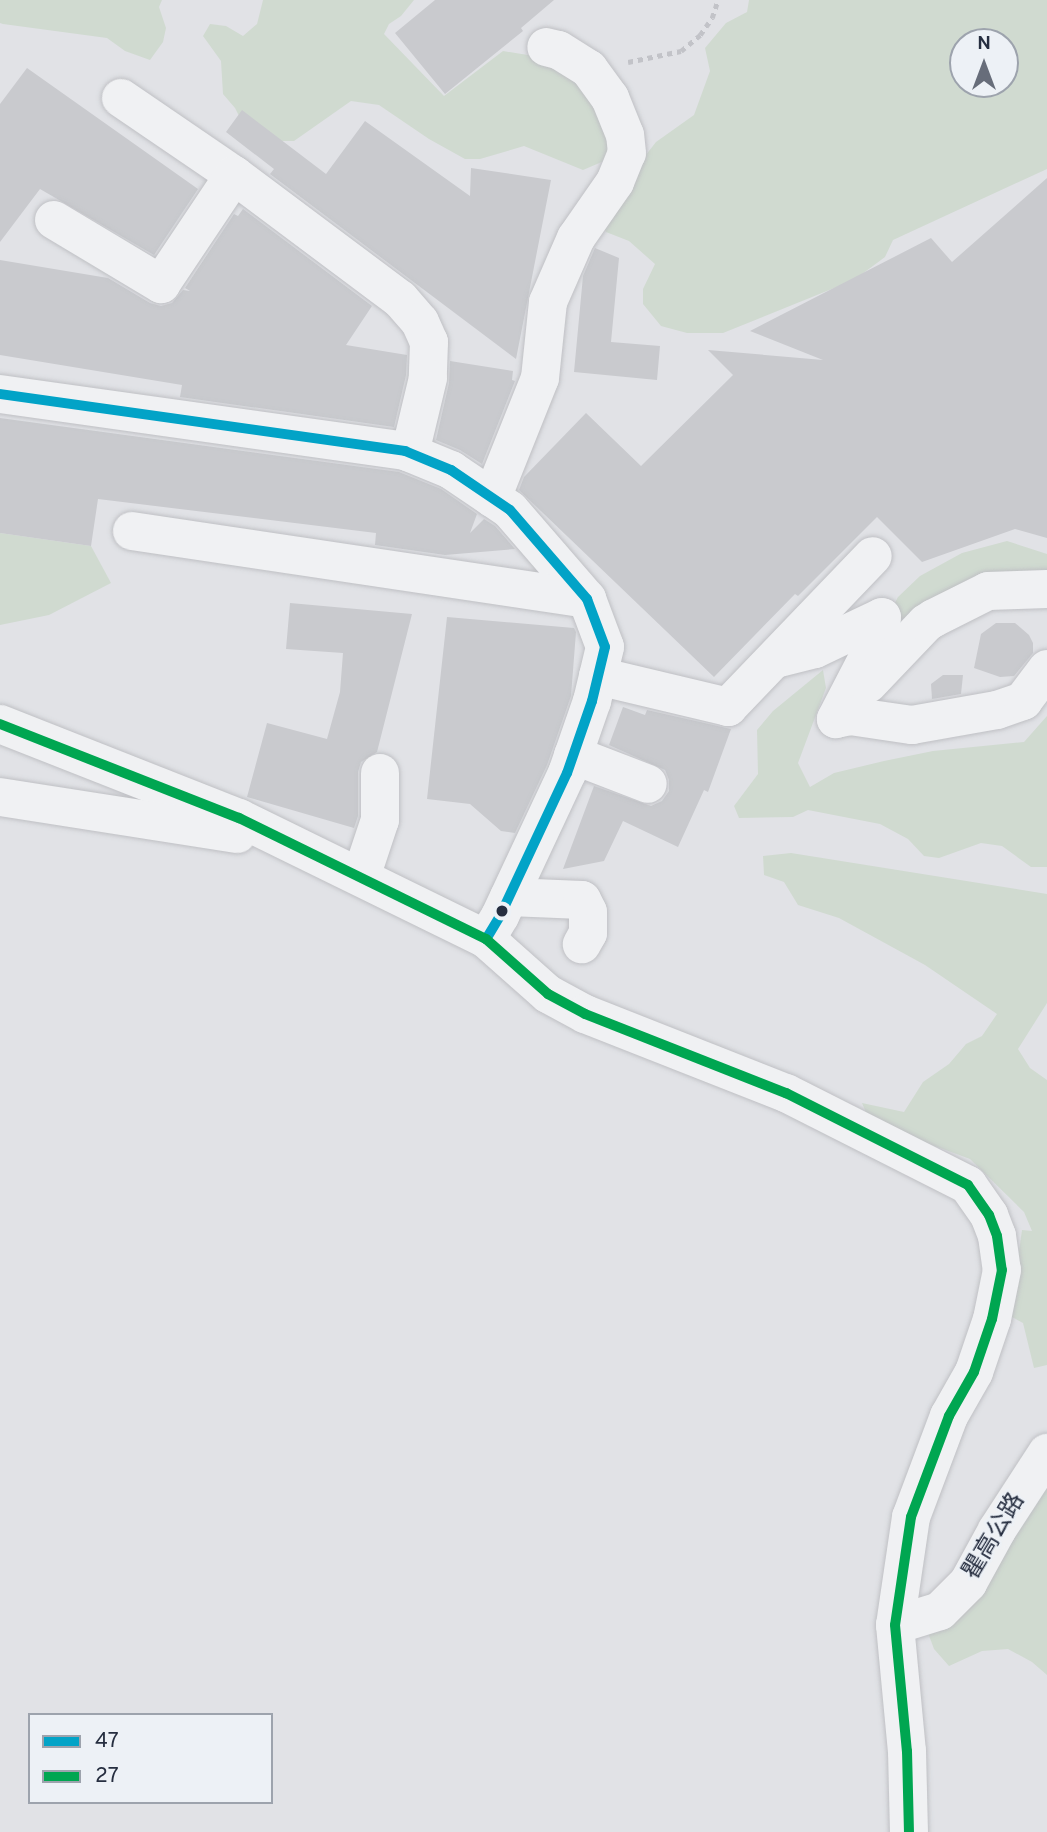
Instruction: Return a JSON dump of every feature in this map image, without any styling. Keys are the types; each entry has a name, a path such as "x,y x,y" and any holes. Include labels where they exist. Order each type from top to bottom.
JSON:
{"street":[{"path":"492,498 540,378 548,302 576,238 615,182 627,153 625,135 610,99 589,69 558,50 546,47"},
{"path":"121,99 234,175 400,299 420,322 429,342 428,378 410,453"},
{"path":"54,220 160,284 234,175"},
{"path":"0,394 321,438 410,453 452,470 510,510 587,598 605,647 573,755 509,897 486,939"},
{"path":"132,531 587,598"},
{"path":"598,676 728,706 873,556"},
{"path":"850,716 872,678 926,623 988,591 1047,589"},
{"path":"775,659 815,649 882,617 880,634 836,719 850,716 912,725 998,709 1023,701 1047,669"},
{"path":"0,724 239,818 486,939 548,994 585,1014 786,1093 968,1185 989,1215 998,1236 1002,1270 992,1319 974,1372 949,1416 911,1517 895,1625 907,1751 909,1832"},
{"path":"573,755 648,784"},
{"path":"361,877 380,820 380,774"},
{"path":"0,797 284,842"},
{"path":"509,897 582,900 588,912 588,933 582,944"},
{"name":"瞿高公路","path":"895,1625 940,1611 968,1583 997,1530 1047,1453"}],"path":[{"path":"589,69 681,51 699,35 712,18 718,0"}],"shaded area":[{"path":"0,0 162,0 159,7 166,28 163,42 150,60 125,51 107,38 0,23"},
{"path":"263,0 414,0 401,16 389,24 384,34 444,96 503,51 558,60 581,83 613,144 604,161 583,170 524,146 480,159 465,159 429,139 379,105 351,101 294,141 267,141 245,128 235,108 223,94 221,61 203,36 210,24 226,26 243,36 257,24"},
{"path":"749,0 1047,0 1047,169 893,240 885,257 854,280 723,333 687,333 661,326 643,304 643,289 655,264 629,241 606,232 599,215 656,142 694,115 710,71 705,48 726,23 747,12"},
{"path":"0,533 91,546 111,583 49,615 0,625"},
{"path":"1007,541 1047,554 1047,596 916,615 896,621 890,612 898,597 920,576 962,553"},
{"path":"823,670 826,688 798,763 810,787 834,773 884,761 933,751 1024,742 1047,716 1047,867 1031,867 1002,846 981,843 939,858 924,856 908,839 880,824 808,810 793,817 739,818 734,806 758,774 757,730 773,711"},
{"path":"791,853 1047,894 1047,1003 1018,1049 1030,1068 1047,1080 1047,1365 1034,1368 1023,1323 1010,1316 1022,1230 1032,1231 1024,1212 970,1159 870,1122 862,1103 904,1112 923,1082 949,1064 966,1044 982,1036 997,1014 925,965 839,918 798,905 784,882 764,875 763,856"},
{"path":"1047,1479 1047,1675 1032,1662 1008,1649 982,1651 949,1666 934,1649 928,1633"}],"building":[{"path":"435,0 554,0 521,28 523,31 445,94 395,33"},
{"path":"27,68 198,189 154,255 40,189 0,242 0,104"},
{"path":"242,110 326,174 365,121 470,196 471,168 551,180 516,359 270,174 274,169 226,132"},
{"path":"1047,178 1047,538 1015,529 922,562 877,517 798,596 795,594 714,677 519,490 524,477 586,413 641,466 733,375 708,350 823,360 750,331 931,238 952,262"},
{"path":"243,209 372,306 346,345 407,355 406,375 394,427 180,397 182,385 0,355 0,260 108,278 150,303 161,306 172,303 183,290 190,291 185,288 234,214 238,216"},
{"path":"595,248 619,258 611,342 660,346 657,380 574,372 583,276"},
{"path":"450,361 513,371 512,380 515,381 482,464 460,450 436,440 449,383"},
{"path":"0,418 399,472 441,489 477,514 470,533 484,519 495,526 515,549 445,555 375,545 376,533 98,499 91,546 0,533"},
{"path":"290,603 412,614 377,752 361,762 358,772 358,816 354,828 247,797 267,723 327,739 340,692 343,653 286,649"},
{"path":"447,617 574,628 576,632 571,696 547,765 515,833 501,831 470,804 427,799"},
{"path":"996,623 1015,623 1029,635 1033,643 1033,653 1014,676 1000,677 974,668 981,634"},
{"path":"943,675 963,675 961,694 932,699 931,684"},
{"path":"623,707 645,715 647,710 731,729 708,792 704,790 678,847 623,821 604,861 563,869 594,786 651,806 662,801 669,791 665,770 609,745"}],"transit line":[{"name":"47","path":"0,394 405,451 451,470 510,510 587,599 605,647 592,701 567,773 500,916 486,939"},
{"name":"27","path":"0,724 239,818 486,939 548,994 585,1014 786,1093 968,1185 989,1215 997,1236 1002,1270 992,1319 974,1372 949,1416 911,1517 895,1625 907,1751 909,1832"}]}
